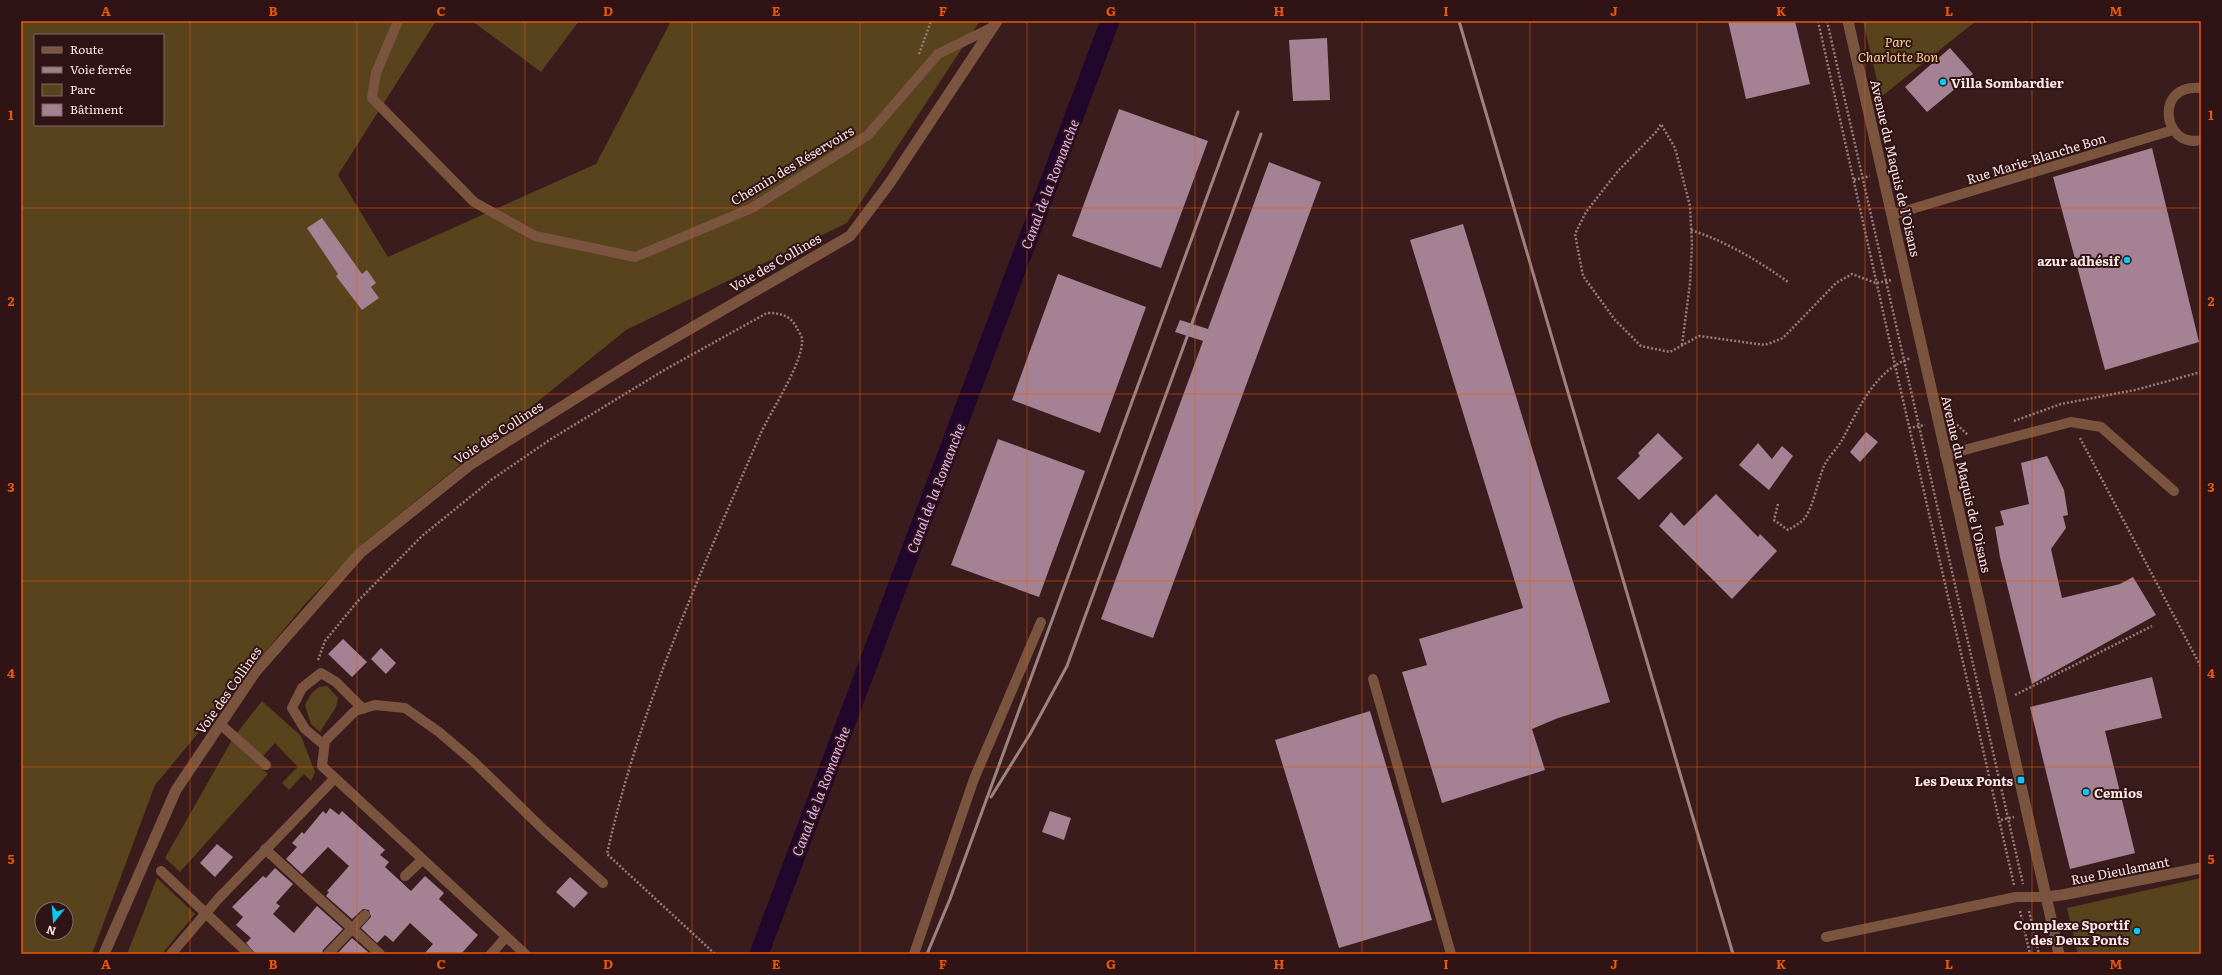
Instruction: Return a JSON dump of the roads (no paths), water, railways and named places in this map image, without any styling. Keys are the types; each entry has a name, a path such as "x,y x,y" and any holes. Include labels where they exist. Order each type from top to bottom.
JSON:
{"street":[{"name":"Avenue du Maquis de l'Oisans","path":"1848,21 1945,455 2021,780 2044,897 2059,954"},
{"name":"Voie des Collines","path":"104,954 176,790 256,671 360,553 471,464 638,359 850,236 890,184 994,25"},
{"name":"Rue Dieulamant","path":"2044,897 2062,895 2201,868"}],"lane":[{"name":"Chemin des Réservoirs","path":"398,21 376,73 372,98 474,202 535,236 635,257 752,208 868,135 938,54 994,25"},
{"path":"2201,88 2190,87 2178,92 2172,99 2167,114 2173,130 2182,138 2196,141 2201,140"},
{"name":"Rue Marie-Blanche Bon","path":"1892,215 2173,130"},
{"path":"1945,455 2071,422 2101,427 2174,491"},
{"path":"914,954 974,779 1041,622"},
{"path":"324,745 305,729 292,708 302,688 321,674 336,682 363,709"},
{"path":"1373,679 1451,954"},
{"path":"525,954 334,779 322,766 325,741 355,711 375,705 405,708 439,732 603,883"},
{"path":"220,724 266,765"},
{"path":"171,954 205,912 334,779"},
{"path":"265,849 380,954"},
{"path":"405,876 422,860"},
{"path":"161,871 249,954"},
{"path":"1826,936 2021,896 2044,897"},
{"path":"328,954 364,916"},
{"path":"491,954 506,937"}],"waterway":[{"name":"Canal de la Romanche","path":"759,954 1110,21"}],"railway":[{"path":"1459,21 1733,954"},
{"path":"927,954 950,899 1238,112"},
{"path":"991,797 1030,734 1067,666 1261,134"}],"place":[{"name":"Villa Sombardier","path":"1943,82"},
{"name":"azur adhésif","path":"2127,260"},
{"name":"Les Deux Ponts","path":"2021,780"},
{"name":"Cemios","path":"2086,792"},
{"name":"Complexe Sportif des Deux Ponts","path":"2137,931"}],"park label":[{"name":"Parc Charlotte Bon","path":"1898,48"}]}
